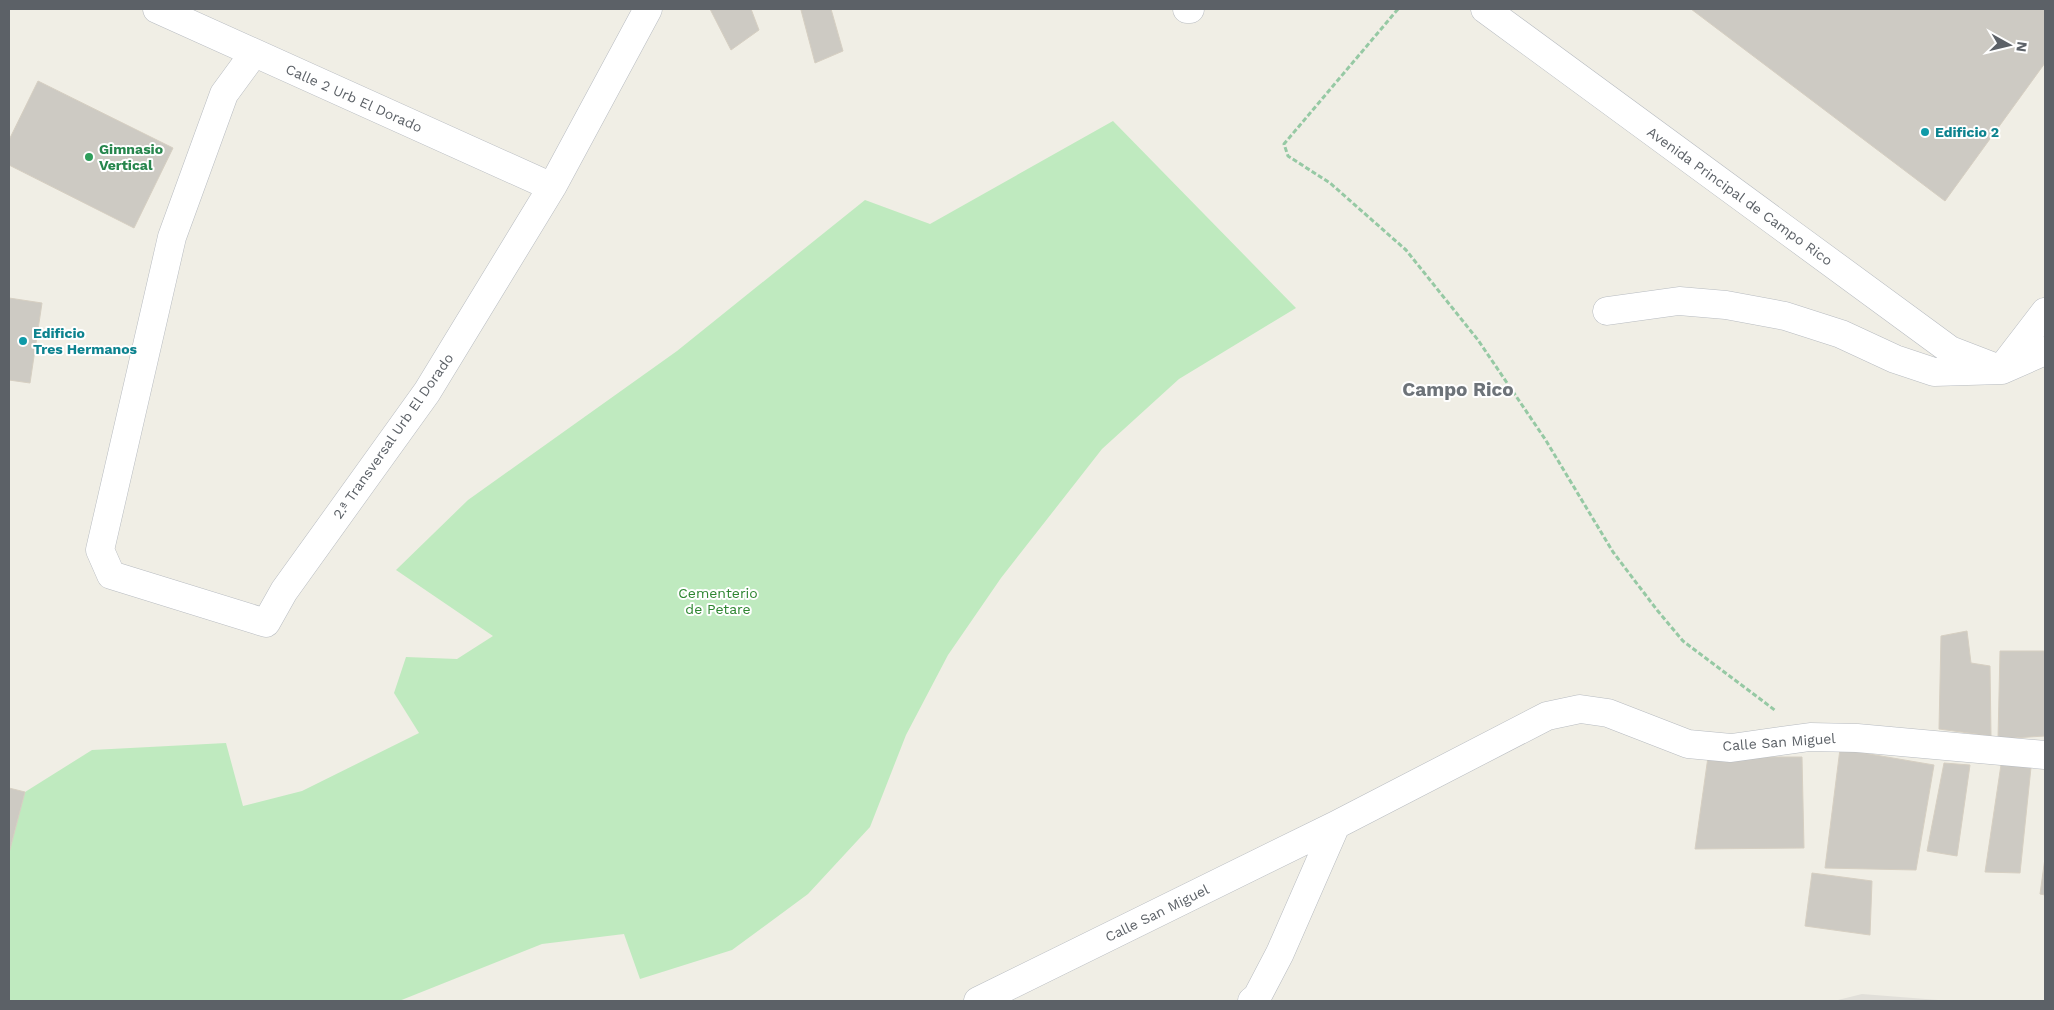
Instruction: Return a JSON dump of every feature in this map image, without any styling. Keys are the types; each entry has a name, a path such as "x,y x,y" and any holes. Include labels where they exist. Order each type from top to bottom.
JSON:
{"street":[{"name":"Calle 2 Urb El Dorado","path":"157,9 552,187"},
{"name":"2.ª Transversal Urb El Dorado","path":"254,53 224,94 172,237 100,550 110,575 266,622 284,592 428,392 552,187 648,9"},
{"name":"Avenida Principal de Campo Rico","path":"1484,9 1950,350 2002,370"},
{"path":"1607,311 1679,301 1726,305 1804,322 1841,334 1895,359 1934,372 2002,370 2045,351"},
{"path":"2002,370 2045,312"},
{"name":"Calle San Miguel","path":"978,1001 1336,825 1547,716 1580,709 1608,713 1688,744 1731,748 1810,737 1857,738 2045,755"},
{"path":"1252,1001 1258,997 1280,953 1336,825"}],"path":[{"path":"1398,9 1284,144 1288,156 1330,183 1406,250 1478,340 1545,439 1613,552 1683,641 1810,737"}],"shaded area":[{"path":"1862,994 1951,1001 1834,1001"}],"green space":[{"name":"Cementerio de Petare","path":"1113,121 1296,308 1179,379 1102,449 1001,578 948,655 906,735 870,827 808,894 732,950 640,979 624,934 542,944 399,1001 9,1001 9,853 25,792 92,750 226,743 243,806 302,791 419,733 394,693 406,657 457,659 493,636 396,570 468,500 677,351 865,200 930,224"}],"building":[{"path":"710,9 751,9 759,30 731,50"},
{"path":"831,9 843,51 815,63 801,10"},
{"name":"Edificio 2","path":"1691,9 2045,9 2045,63 1945,201"},
{"name":"Gimnasio Vertical","path":"38,81 173,148 134,228 9,165 9,140"},
{"name":"Edificio Tres Hermanos","path":"9,298 42,303 30,383 9,380"},
{"path":"1967,631 1971,663 1990,666 1991,736 1939,729 1941,636"},
{"path":"2000,651 2045,651 2045,736 1998,739"},
{"path":"1840,749 1934,765 1916,870 1825,868"},
{"path":"1708,757 1802,757 1804,848 1695,849"},
{"path":"2002,758 2032,758 2020,873 1985,872"},
{"path":"1944,763 1970,765 1957,856 1927,851"},
{"path":"9,788 25,792 9,853"},
{"path":"2045,858 2045,895 2040,894"},
{"path":"1812,873 1872,881 1870,935 1805,926"}],"place":[{"name":"Edificio 2","path":"1925,132"},
{"name":"Gimnasio Vertical","path":"89,157"},
{"name":"Edificio Tres Hermanos","path":"23,341"}],"district":[{"name":"Campo Rico","path":"1458,389"}]}
